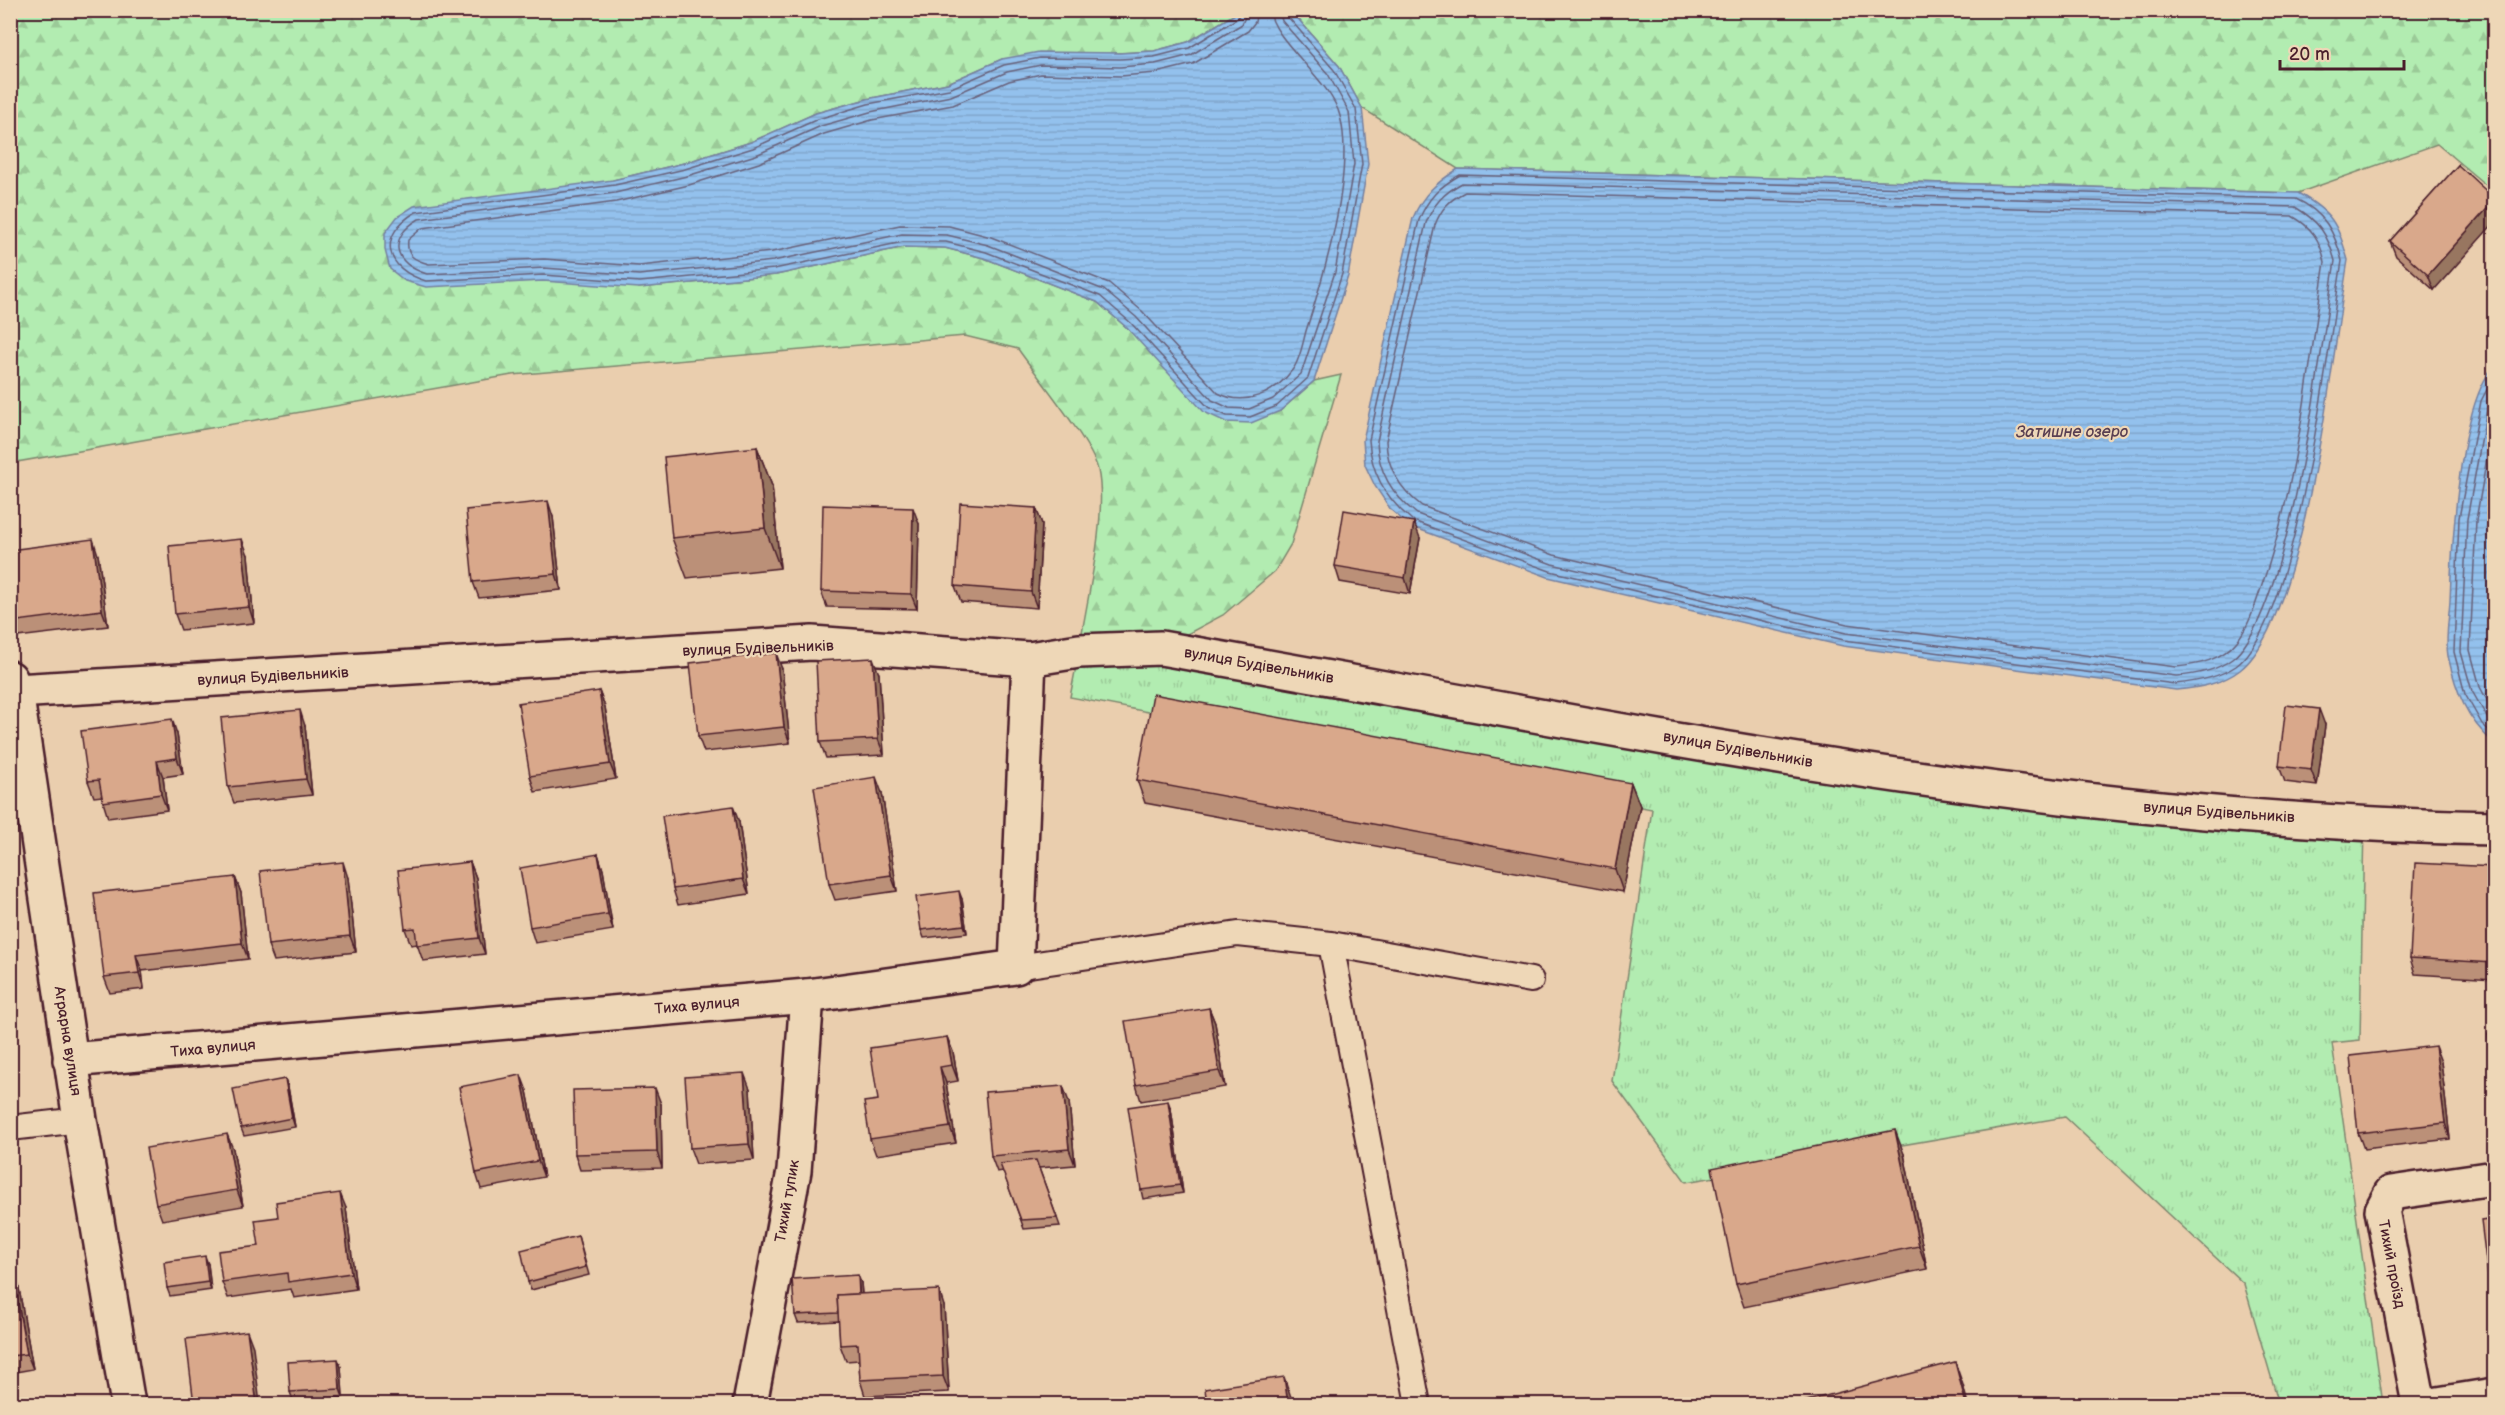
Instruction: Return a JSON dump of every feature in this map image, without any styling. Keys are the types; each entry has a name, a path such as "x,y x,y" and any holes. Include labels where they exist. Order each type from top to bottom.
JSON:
{"street":[{"name":"вулиця Будівельників","path":"13,685 812,643 1029,659 1079,651 1161,648 1924,780 2183,811 2421,827 2494,828"},
{"path":"1016,967 1029,659"},
{"name":"Аграрна вулиця","path":"13,685 70,1060 128,1404"},
{"name":"Тиха вулиця","path":"70,1060 807,996 1016,967"},
{"name":"Тихий тупик","path":"750,1404 794,1171 807,996"},
{"name":"Тихий проїзд","path":"2419,1404 2382,1210 2391,1193 2494,1178"},
{"path":"2438,1404 2494,1395"}],"lane":[{"path":"1016,967 1238,934 1331,944 1531,980"},
{"path":"1331,944 1418,1404"},
{"path":"10,1128 80,1120"}],"green space":[{"path":"11,11 1240,11 1188,42 1154,51 1002,59 948,83 867,99 816,113 751,142 684,163 613,180 639,288 776,275 904,247 945,248 984,258 1097,302 1126,327 1280,411 1314,381 1341,375 1291,544 1275,571 1223,615 1161,648 1079,651 1095,559 1100,511 1098,470 1094,458 1075,427 1018,349 965,336 512,375 11,463"},
{"path":"1287,11 2494,11 2494,192 2437,144 2298,193 1458,169 1362,108 1339,66 1293,13"},
{"path":"1079,651 1890,776 2364,822 2360,1040 2332,1043 2383,1404 2279,1404 2244,1284 2065,1117 1686,1182 1612,1081 1652,809 1070,697"}],"water":[{"path":"1287,10 1293,13 1339,66 1362,108 1368,164 1348,276 1314,381 1280,411 1251,423 1226,422 1204,412 1126,327 1097,302 984,258 945,248 904,247 776,275 639,288 543,281 426,287 405,281 390,269 385,250 385,233 397,217 414,206 613,180 684,163 751,142 816,113 867,99 948,83 1002,59 1039,52 1154,51 1188,42 1240,11"},
{"name":"Затишне озеро","path":"1458,169 2298,193 2310,200 2332,220 2348,260 2325,414 2299,541 2282,597 2263,642 2240,670 2226,679 2176,690 1843,646 1548,577 1410,526 1391,510 1375,486 1365,465 1363,440 1413,218 1421,202 1431,190"},
{"path":"2494,366 2494,743 2476,724 2464,704 2451,669 2447,643 2459,478 2472,412 2482,386"}],"building":[{"path":"2458,165 2494,198 2494,201 2428,275 2390,241"},
{"path":"757,447 765,528 672,538 664,457"},
{"path":"548,501 556,574 473,582 466,510"},
{"path":"960,503 1036,508 1031,592 955,586"},
{"path":"823,505 913,508 911,594 821,591"},
{"path":"1344,510 1414,522 1405,578 1335,566"},
{"path":"93,539 102,610 10,622 10,550"},
{"path":"242,539 249,607 175,614 169,546"},
{"path":"776,653 784,727 698,736 690,663"},
{"path":"873,658 878,739 820,742 816,661"},
{"path":"599,691 610,764 530,776 518,703"},
{"path":"1153,694 1631,783 1615,869 1137,780"},
{"path":"2286,705 2319,709 2311,770 2279,766"},
{"path":"300,710 306,779 228,787 221,718"},
{"path":"172,719 177,758 157,761 161,794 103,802 99,780 88,781 81,731"},
{"path":"876,777 891,875 829,884 814,787"},
{"path":"733,806 743,879 673,889 662,816"},
{"path":"598,854 608,914 530,927 520,868"},
{"path":"343,862 350,936 268,945 260,871"},
{"path":"470,862 479,938 417,945 415,928 405,929 398,870"},
{"path":"2415,863 2494,867 2494,963 2410,958"},
{"path":"235,877 242,943 136,955 139,973 104,977 94,893"},
{"path":"959,891 964,925 921,930 916,897"},
{"path":"1209,1008 1219,1071 1136,1085 1125,1021"},
{"path":"2494,1033 2494,1090 2488,1034"},
{"path":"947,1037 952,1065 940,1067 950,1127 870,1139 864,1102 878,1100 870,1048"},
{"path":"2435,1046 2445,1123 2358,1133 2350,1056"},
{"path":"744,1073 749,1144 690,1148 685,1077"},
{"path":"521,1075 538,1161 476,1173 459,1087"},
{"path":"285,1079 292,1118 241,1128 233,1089"},
{"path":"1063,1086 1069,1149 991,1156 985,1092"},
{"path":"655,1088 657,1152 575,1154 573,1090"},
{"path":"1168,1101 1180,1185 1141,1190 1128,1107"},
{"path":"1895,1130 1919,1246 1736,1284 1712,1168"},
{"path":"227,1134 237,1190 156,1204 146,1148"},
{"path":"1036,1160 1057,1218 1021,1220 1000,1164"},
{"path":"340,1193 351,1273 288,1282 287,1273 222,1282 218,1251 259,1246 255,1220 278,1217 276,1202"},
{"path":"2494,1219 2494,1282 2488,1277 2481,1221"},
{"path":"578,1236 586,1267 528,1282 521,1250"},
{"path":"205,1256 208,1282 167,1288 164,1262"},
{"path":"10,1262 27,1354 10,1356"},
{"path":"858,1275 859,1294 837,1295 838,1313 795,1315 792,1279"},
{"path":"939,1290 943,1376 860,1380 858,1344 840,1345 837,1295"},
{"path":"247,1331 257,1404 194,1404 186,1339"},
{"path":"338,1359 340,1389 290,1392 288,1362"},
{"path":"1955,1362 1966,1404 1795,1404"},
{"path":"1284,1377 1288,1404 1207,1404 1205,1389"}]}
